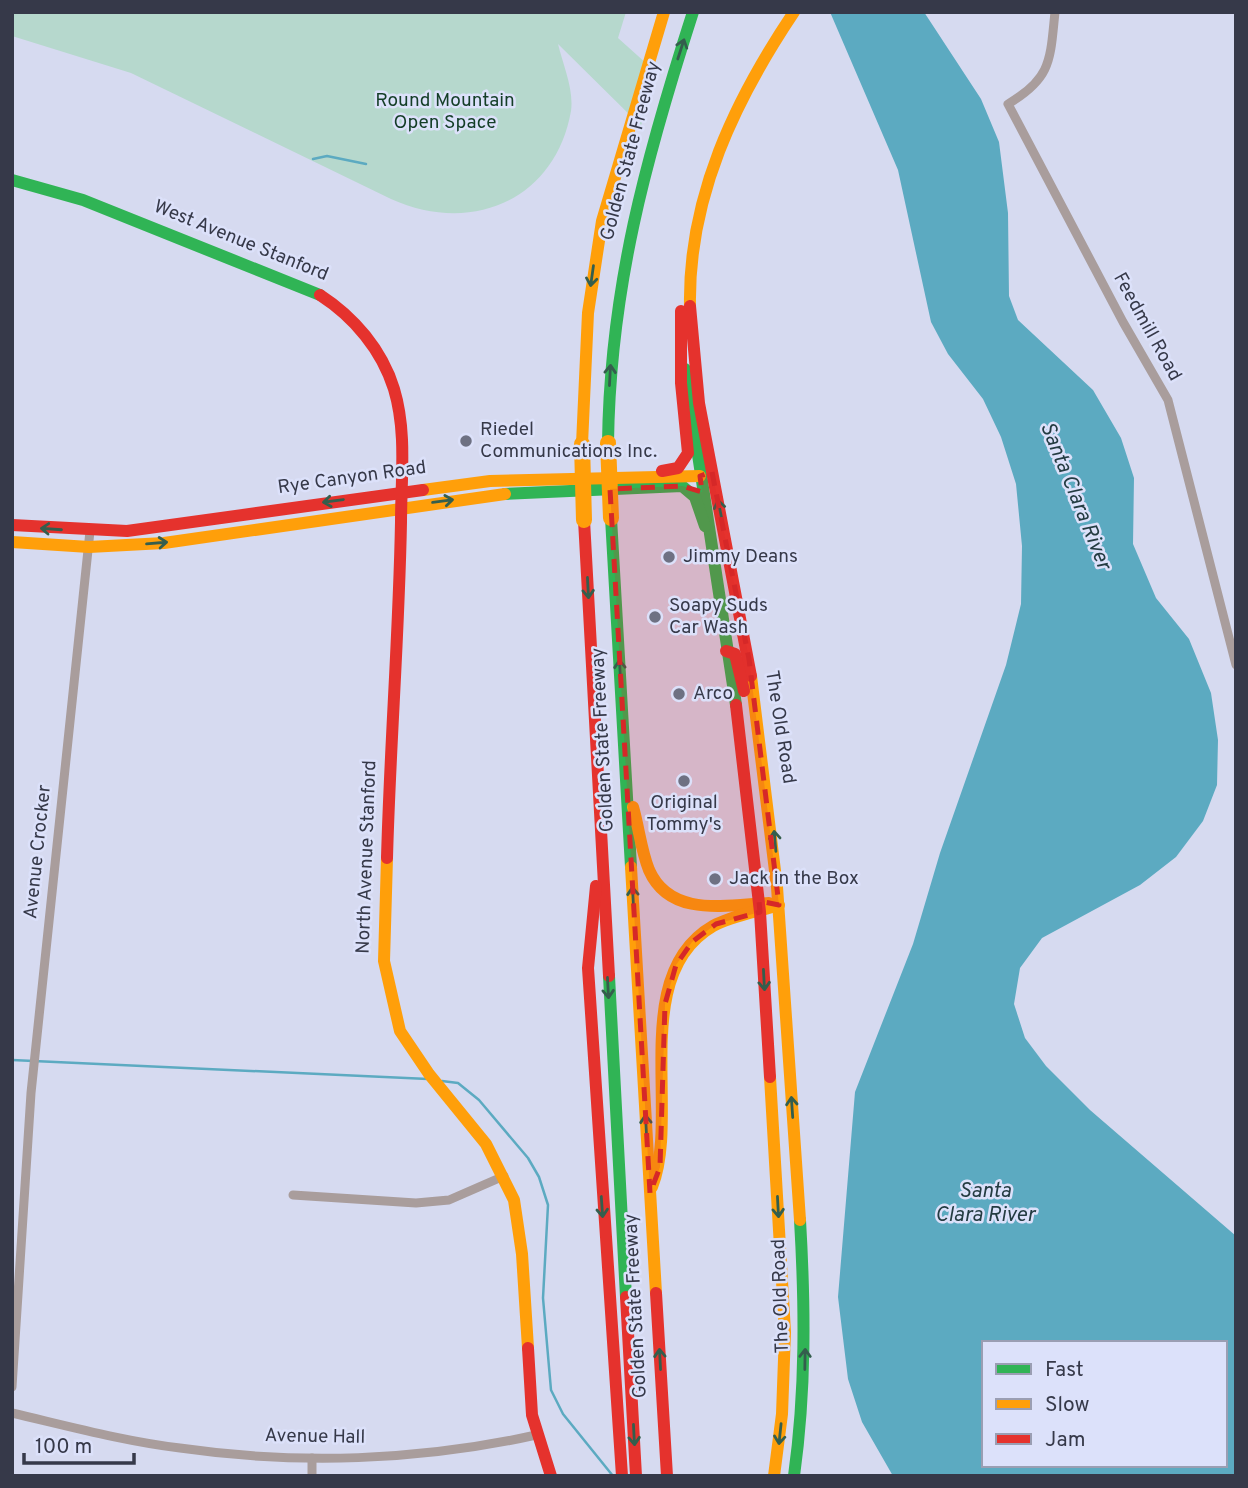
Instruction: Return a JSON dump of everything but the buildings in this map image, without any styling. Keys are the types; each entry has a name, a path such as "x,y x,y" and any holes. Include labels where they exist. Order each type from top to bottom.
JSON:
{"main road":[{"name":"Golden State Freeway","path":"636,1476 602,871 582,444 585,348 596,251 609,189 664,12"},
{"name":"Golden State Freeway","path":"667,1476 608,443 611,349 618,285 636,196 693,12"},
{"name":"The Old Road","path":"785,12 743,77 708,170 685,255 681,311 683,354 767,778 779,905 804,1307 803,1396 794,1476"},
{"name":"The Old Road","path":"774,1476 782,1414 785,1332 759,906 738,716 707,530 706,474 691,364 689,299 692,262 708,170 737,106 794,12"},
{"name":"West Avenue Stanford","path":"12,180 82,200 282,278 311,290 341,309 379,352 396,394 402,431 401,499"},
{"path":"555,480 671,470 683,463 689,443 681,383 681,311"},
{"name":"Rye Canyon Road","path":"12,542 89,539 164,543 491,481 706,474"},
{"name":"Rye Canyon Road","path":"512,493 519,486 706,474"},
{"name":"Rye Canyon Road","path":"401,499 686,487 696,497 707,530"},
{"name":"North Avenue Stanford","path":"401,499 384,961 400,1031 429,1074 486,1144 514,1200 519,1227 532,1415 536,1435 551,1476"},
{"name":"Rye Canyon Road","path":"12,525 89,539"},
{"path":"726,651 735,654 747,710 757,718"},
{"path":"738,716 751,726 755,761 759,773 767,778"},
{"path":"626,785 642,833 647,864 657,886 666,894 685,904 697,906 779,905"},
{"path":"602,871 594,893 589,968 598,1152 622,1476"},
{"path":"650,1193 660,1167 663,1046 670,978 683,953 703,932 759,906"}],"street":[{"name":"Feedmill Road","path":"1055,12 1051,57 1043,77 1030,91 1008,104 1123,322 1168,400 1236,666"},
{"name":"Avenue Crocker","path":"12,1387 31,1093 89,539"},
{"path":"293,1195 416,1203 449,1200 504,1176"},
{"name":"Avenue Hall","path":"12,1413 181,1449 312,1458 428,1454 536,1435"},
{"path":"312,1458 312,1476"}],"highlighted area":[{"path":"712,472 749,659 779,905 759,901 760,912 716,924 692,942 676,965 665,1004 660,1167 650,1193 610,489 682,486 702,492 700,476"}],"green space":[{"name":"Round Mountain Open Space","path":"12,12 626,12 618,38 657,73 641,126 558,44 572,103 562,142 547,168 528,188 505,202 479,211 451,213 421,209 391,199 131,73 12,36"}],"water":[{"name":"Santa Clara River","path":"830,12 924,12 981,99 999,142 1008,213 1009,296 1018,320 1093,390 1121,438 1134,478 1133,544 1156,598 1189,639 1211,693 1218,740 1217,785 1203,821 1176,857 1140,885 1042,938 1020,968 1014,1004 1025,1038 1046,1066 1090,1110 1236,1236 1236,1476 893,1476 862,1422 848,1379 838,1297 855,1092 913,944 940,853 1006,665 1021,604 1022,546 1016,484 1001,437 983,399 948,354 931,322 898,170"}],"waterway":[{"path":"313,159 327,156 366,164"},
{"path":"12,1060 428,1079"},
{"path":"442,1081 458,1083 479,1100 528,1158 539,1177 548,1205 543,1298 551,1390 563,1414 613,1476"}],"traffic: fast":[{"path":"608,443 610,386 623,277 646,172 693,12"},
{"path":"12,180 83,200 320,295"},
{"path":"685,369 736,705"},
{"path":"505,494 682,486 695,497 705,526"},
{"path":"611,518 631,867"},
{"path":"609,976 626,1297"},
{"path":"794,1476 801,1412 803,1348 800,1220"}],"traffic: slow":[{"path":"582,444 588,313 602,221 664,12"},
{"path":"690,306 691,266 697,226 719,151 753,80 794,12"},
{"path":"608,443 611,518"},
{"path":"582,444 584,520"},
{"path":"423,490 490,481 700,476"},
{"path":"12,542 89,547 164,543 505,494"},
{"path":"751,676 777,887 800,1220"},
{"path":"633,807 649,870 658,885 671,896 701,905 769,903"},
{"path":"387,858 384,961 400,1031 429,1074 486,1144 514,1200 522,1254 528,1348"},
{"path":"631,867 656,1293"},
{"path":"652,1187 659,1157 662,1123 664,1011 672,977 687,948 713,926 737,916 779,905"},
{"path":"770,1077 785,1332 782,1414 774,1476"}],"traffic: jam":[{"path":"320,295 344,313 374,348 389,375 401,422 400,564 387,858"},
{"path":"690,306 699,403 751,676"},
{"path":"662,471 678,468 688,453 681,383 681,311"},
{"path":"12,525 127,531 423,490"},
{"path":"584,520 609,976"},
{"path":"726,651 735,654 744,691"},
{"path":"736,705 760,912 770,1077"},
{"path":"596,886 588,968 622,1476"},
{"path":"656,1293 667,1476"},
{"path":"626,1297 636,1476"},
{"path":"528,1348 532,1415 551,1476"}],"place":[{"name":"Riedel Communications Inc.","path":"466,441"},
{"name":"Jimmy Deans","path":"669,557"},
{"name":"Soapy Suds Car Wash","path":"655,617"},
{"name":"Arco","path":"679,694"},
{"name":"Original Tommy's","path":"684,781"},
{"name":"Jack in the Box","path":"715,879"}]}
